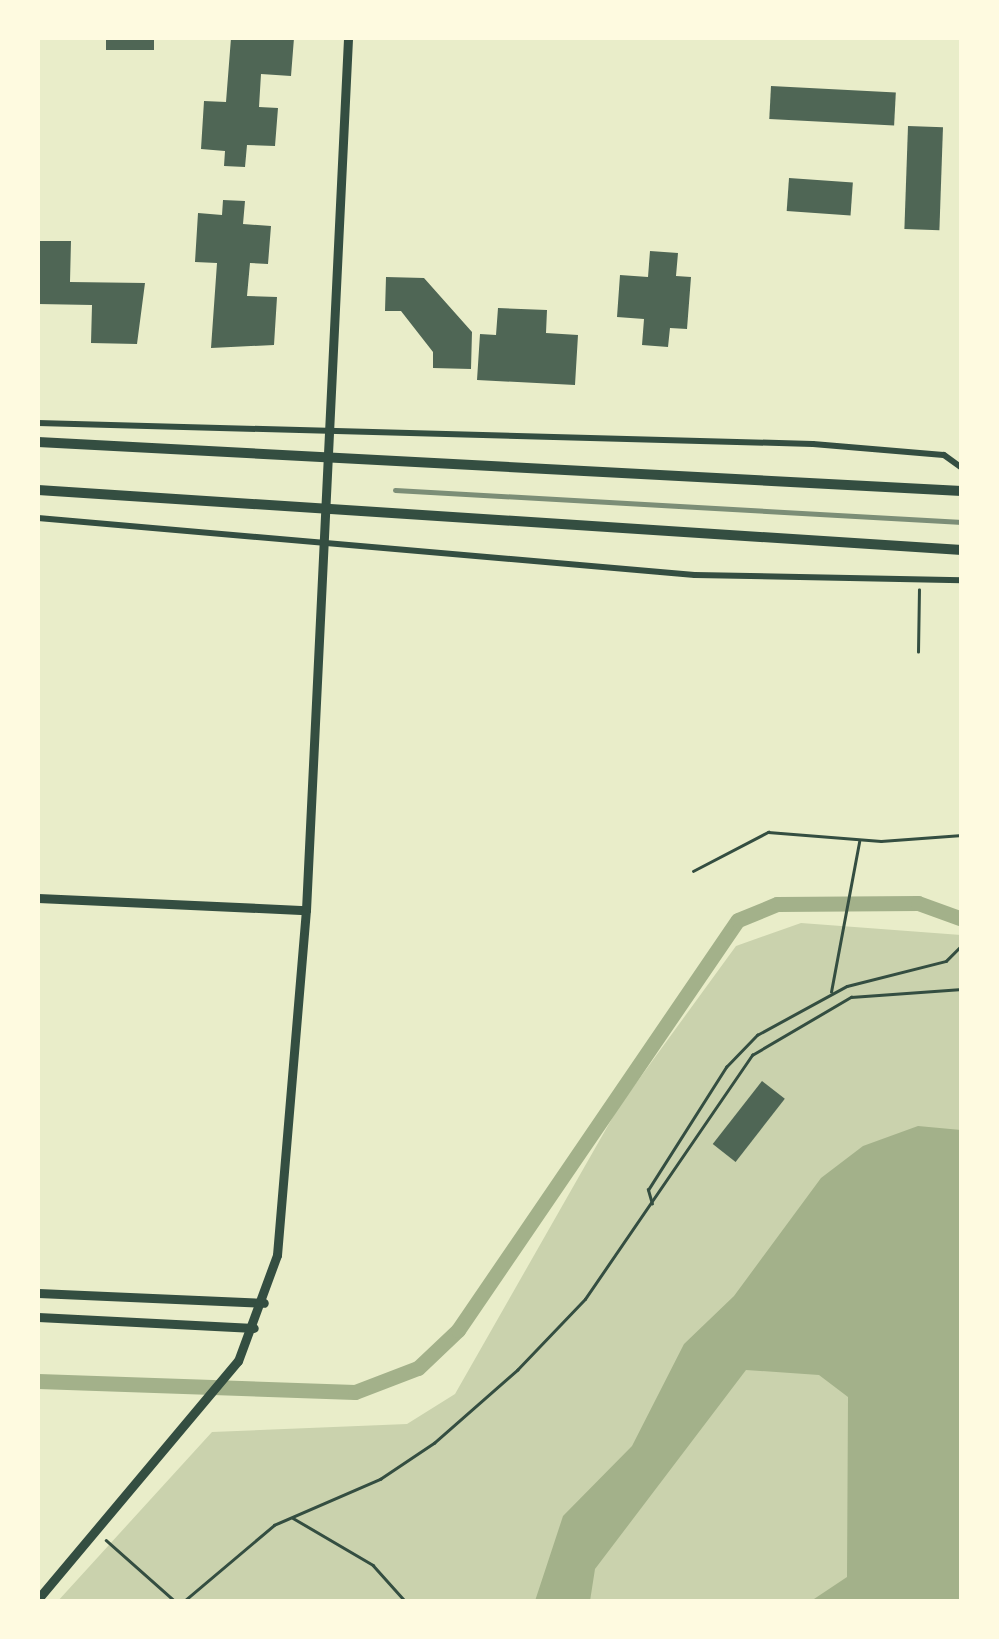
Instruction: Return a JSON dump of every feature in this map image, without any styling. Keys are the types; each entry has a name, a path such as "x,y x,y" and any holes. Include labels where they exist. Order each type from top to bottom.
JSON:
{"main road":[{"path":"38,442 962,491"},
{"path":"38,490 962,550"}],"street":[{"path":"38,1599 238,1362 264,1303 277,1255 306,910 348,38"},
{"path":"38,424 328,438 813,444 944,455 962,468"},
{"path":"38,518 324,538 695,575 962,580"},
{"path":"38,898 306,910"},
{"path":"38,1293 264,1303"},
{"path":"38,1317 254,1328"}],"path":[{"path":"918,652 919,578"},
{"path":"693,871 768,832 860,840 962,835"},
{"path":"831,993 860,840"},
{"path":"652,1205 648,1190 726,1067 757,1035 831,993 953,954 962,945"},
{"path":"183,1602 292,1517 380,1479 472,1413 585,1299 752,1055 851,997 962,988"},
{"path":"292,1517 373,1565 406,1602"},
{"path":"96,1531 176,1602"}],"shaded area":[{"path":"801,923 961,935 961,1601 57,1602 212,1432 407,1424 455,1394 618,1108 736,946"},
{"path":"918,1126 961,1130 961,1601 811,1601 847,1577 848,1397 819,1375 746,1370 595,1569 590,1601 535,1601 563,1516 632,1446 684,1344 734,1296 821,1178 863,1146"}],"building":[{"path":"106,38 154,38 154,50 106,50"},
{"path":"231,38 294,38 291,76 261,74 259,107 278,108 275,146 247,145 245,167 224,166 225,151 201,149 204,101 226,102"},
{"path":"771,86 896,93 894,125 769,119"},
{"path":"908,126 943,127 939,230 904,229"},
{"path":"789,178 853,182 851,215 787,211"},
{"path":"223,200 245,201 243,224 271,226 268,264 250,263 247,296 277,297 274,345 211,348 217,263 195,262 198,213 222,215"},
{"path":"38,241 71,241 70,282 145,283 137,344 91,343 92,305 38,304"},
{"path":"650,251 678,253 676,276 691,277 687,329 670,328 668,347 642,345 644,319 617,317 620,275 648,277"},
{"path":"386,277 424,278 472,332 471,369 433,368 433,352 401,311 385,311"},
{"path":"498,308 547,310 546,333 578,335 575,385 477,380 480,334 496,335"},
{"path":"762,1081 785,1099 736,1162 713,1144"}],"waterway":[{"path":"38,1381 355,1392 418,1368 458,1330 738,920 777,904 918,903 962,919"}],"railway":[{"path":"395,490 962,522"}]}
